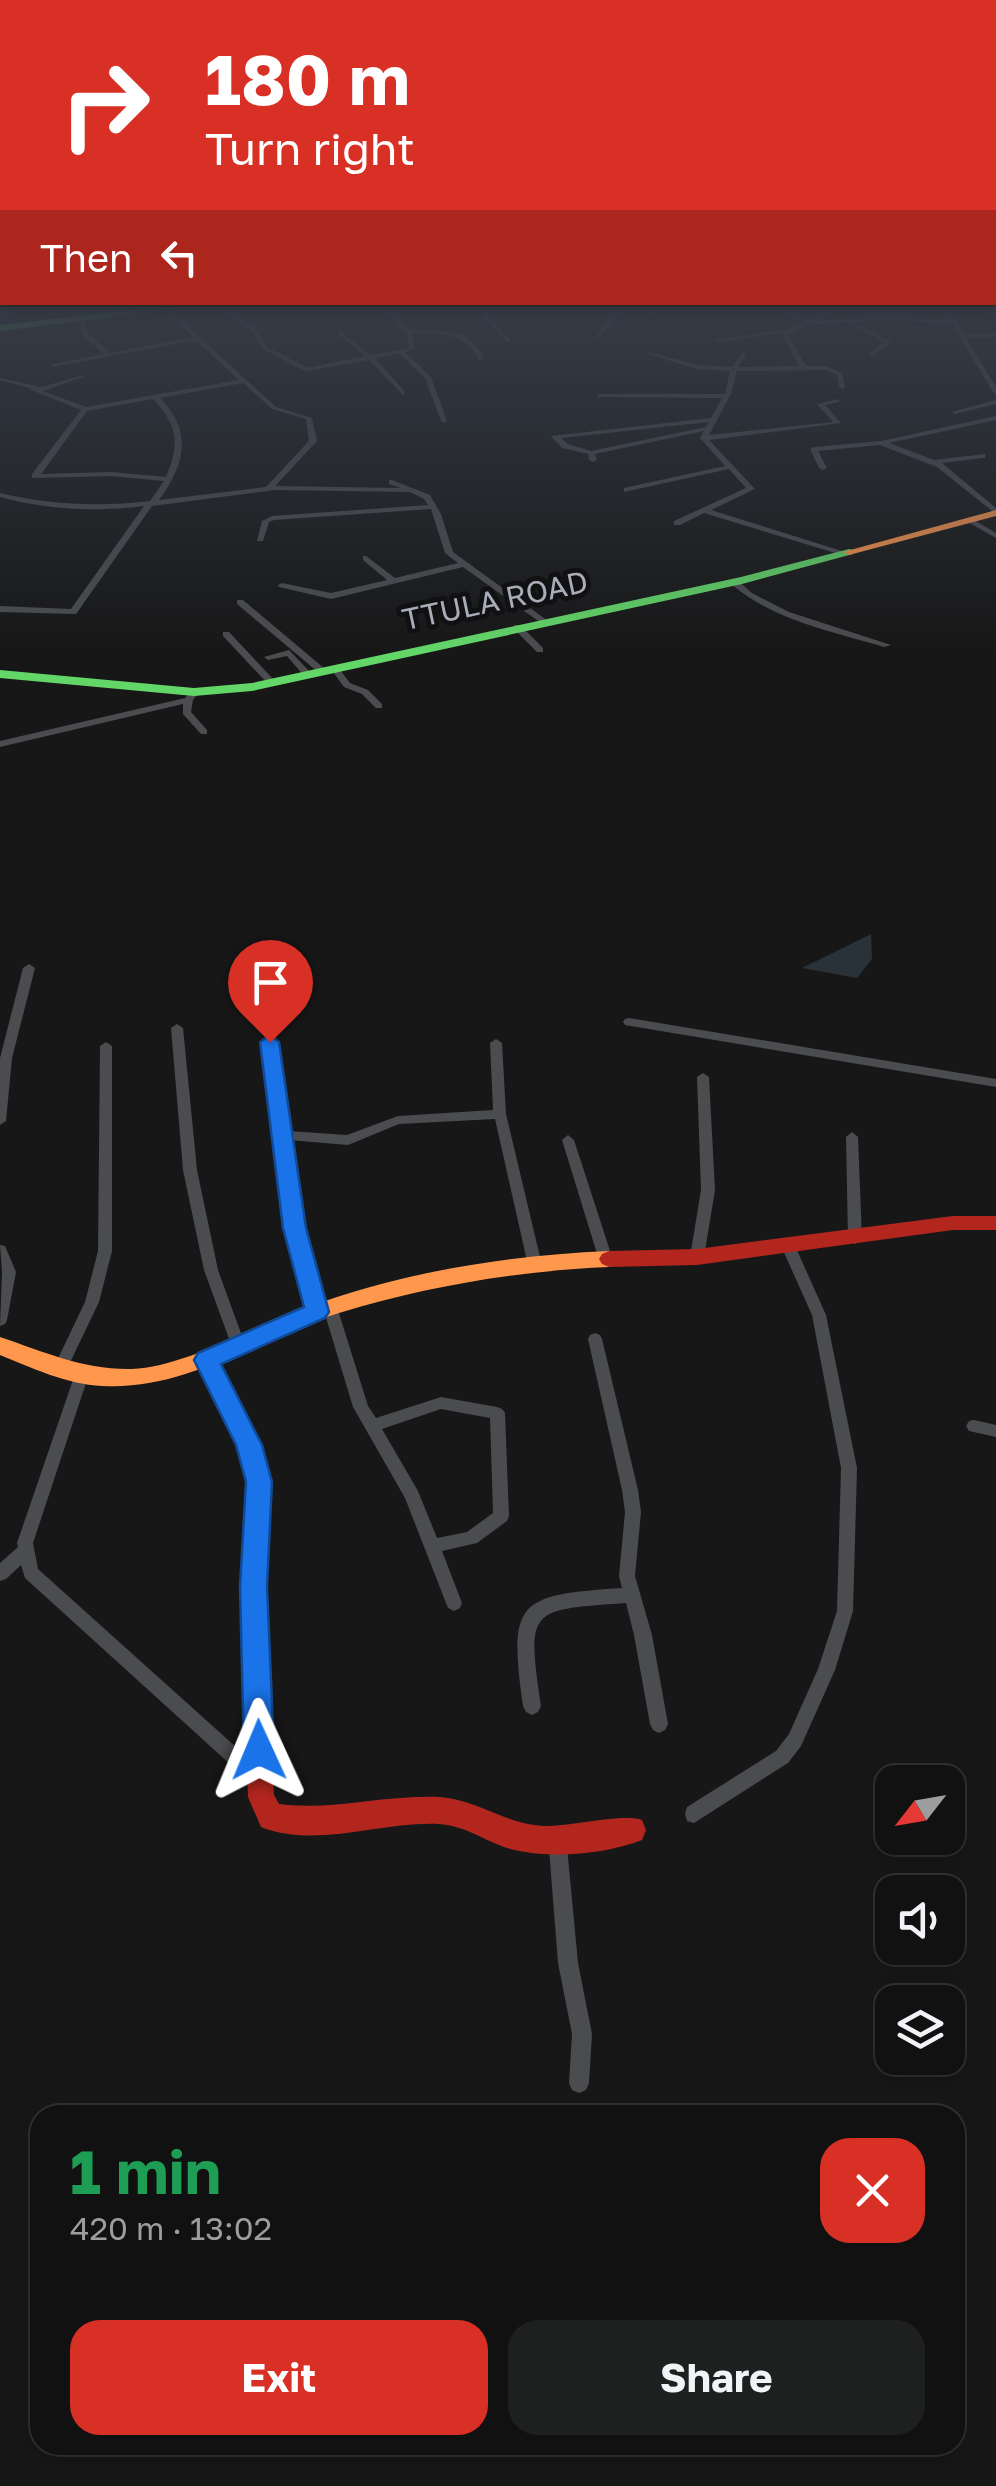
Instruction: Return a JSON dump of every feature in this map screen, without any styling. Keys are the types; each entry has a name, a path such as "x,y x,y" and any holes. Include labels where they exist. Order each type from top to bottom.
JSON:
{"street":[{"path":"78,419 35,476 111,474 167,480"},
{"path":"0,609 73,612 167,480 182,439 175,419"},
{"path":"269,488 313,441 314,431 308,419"},
{"path":"711,420 658,422 554,437 592,457 704,433 838,423 834,419"},
{"path":"823,468 814,450 881,442 991,419"},
{"path":"704,433 711,420"},
{"path":"677,523 751,489 704,433"},
{"path":"881,442 935,462 996,512"},
{"path":"935,462 982,456"},
{"path":"627,490 730,467"},
{"path":"392,482 414,490 434,507 444,546 463,564 544,621"},
{"path":"0,495 35,507 151,504 269,488 414,490"},
{"path":"260,539 266,521 272,518 434,507"},
{"path":"705,511 842,554"},
{"name":"TTULA ROAD","path":"0,674 191,696 734,582 996,512"},
{"path":"969,519 996,536"},
{"path":"366,558 392,580"},
{"path":"282,585 331,596 463,564"},
{"path":"734,582 745,594 797,617 887,645"},
{"path":"240,602 321,671"},
{"path":"517,627 540,650"},
{"path":"226,634 271,682"},
{"path":"268,658 289,654 365,692 379,706"},
{"path":"191,696 186,712 204,732"},
{"path":"0,744 191,696"},
{"path":"0,1121 6,1058 29,968"},
{"path":"629,1022 996,1082"},
{"path":"177,1028 190,1170 211,1270 239,1347"},
{"path":"270,1042 294,1228 372,1426 398,1466 454,1603"},
{"path":"496,1043 500,1114 534,1261"},
{"path":"59,1370 92,1302 105,1251 106,1046"},
{"path":"697,1257 708,1190 702,1078"},
{"path":"283,1134 348,1140 398,1120 500,1114"},
{"path":"852,1137 855,1238"},
{"path":"568,1140 606,1260"},
{"path":"0,1346 81,1377 131,1381 206,1360 323,1309 534,1261 697,1257 789,1248 953,1223 996,1223"},
{"path":"694,1814 782,1757 795,1740 820,1684 844,1610 849,1468 818,1316 789,1248"},
{"path":"0,1250 9,1272 0,1320"},
{"path":"595,1339 632,1500 626,1552 630,1595 644,1635 659,1724"},
{"path":"206,1360 249,1445 259,1482 253,1587 264,1807 280,1821 307,1824 386,1814 464,1813 510,1834 596,1838 632,1830"},
{"path":"0,1574 23,1552 81,1377"},
{"path":"372,1426 440,1404 497,1413 501,1516 471,1538 432,1546"},
{"path":"974,1426 996,1431"},
{"path":"23,1552 30,1574 260,1780"},
{"path":"532,1706 522,1635 532,1612 552,1601 630,1595"},
{"path":"558,1836 568,1963 582,2034 579,2083"}],"shaded area":[{"path":"871,934 872,959 857,978 802,968"}],"traffic: fast":[{"path":"0,674 194,692 252,687 742,580 849,552"}],"traffic: slow":[{"path":"849,552 996,513"},
{"path":"0,1346 53,1367 98,1377 136,1378 172,1370 283,1324 399,1288 504,1268 609,1259"}],"traffic: jam":[{"path":"609,1259 697,1257 953,1223 996,1223"},
{"path":"206,1360 249,1445 259,1482 253,1587 261,1797 271,1817 319,1820 437,1811 468,1815 504,1833 540,1839 571,1839 632,1830"}],"route":[{"path":"259,1750 253,1587 257,1466 206,1360 317,1312 294,1228 270,1042"}]}
